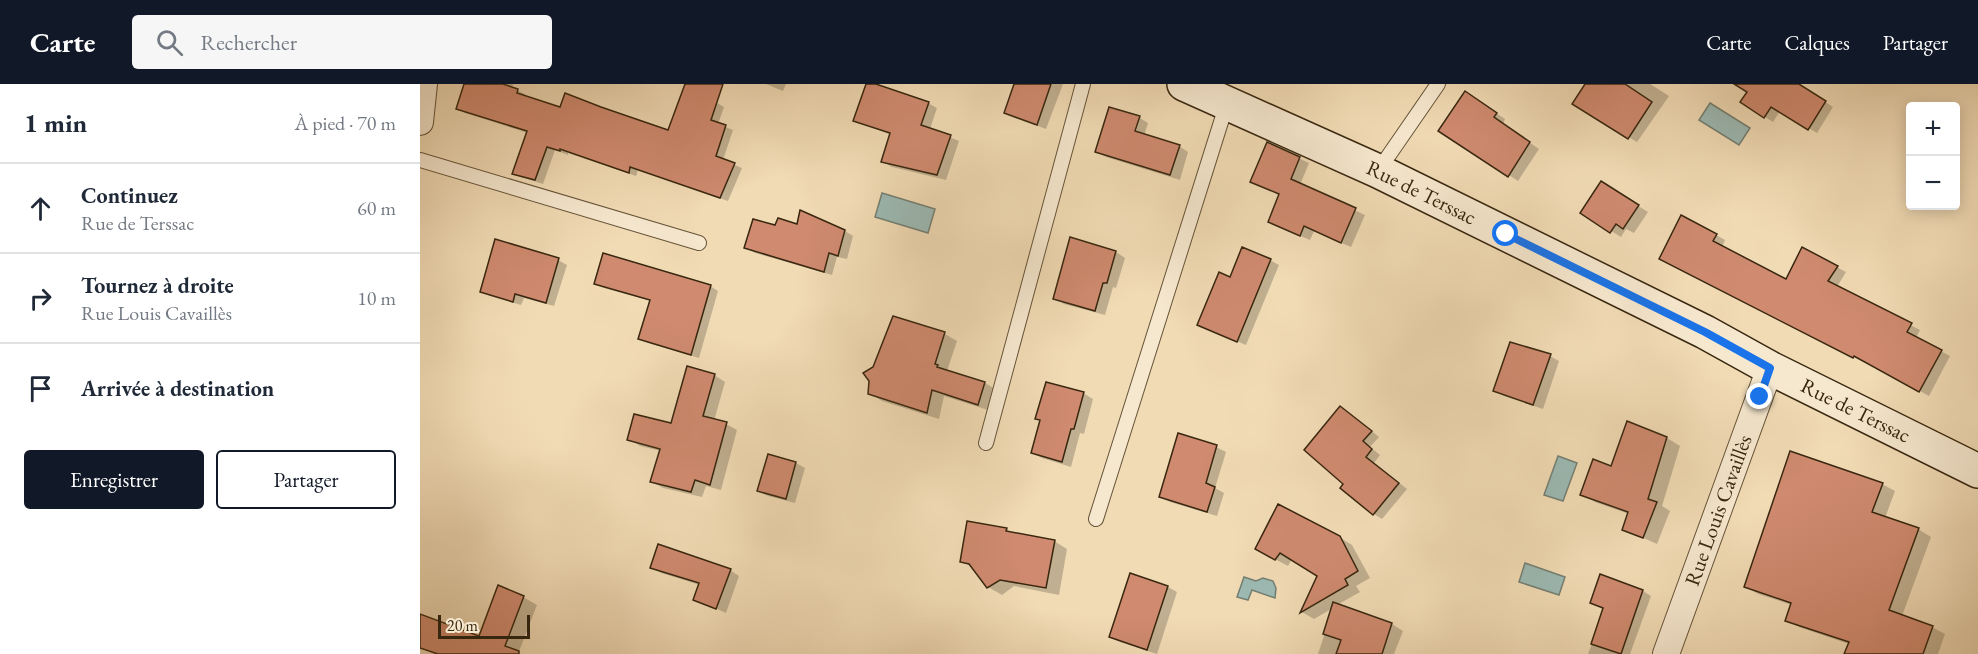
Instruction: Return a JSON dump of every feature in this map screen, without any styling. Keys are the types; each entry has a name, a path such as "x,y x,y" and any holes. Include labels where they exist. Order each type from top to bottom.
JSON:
{"street":[{"path":"420,122 424,84"},
{"name":"Rue de Terssac","path":"1184,84 1378,171 1705,332 1770,368 1978,471"},
{"name":"Rue Louis Cavaillès","path":"1666,654 1770,368"}],"lane":[{"path":"986,443 1083,84"},
{"path":"1378,171 1438,84"},
{"path":"1096,519 1227,102"},
{"path":"420,160 699,243"}],"water":[{"path":"1710,103 1750,128 1739,145 1699,120"},
{"path":"882,193 935,209 928,233 875,217"},
{"path":"1558,456 1577,463 1563,501 1544,495"},
{"path":"1525,563 1565,577 1559,595 1519,582"},
{"path":"1244,577 1256,581 1263,578 1273,581 1276,588 1275,598 1252,590 1248,600 1237,597"}],"building":[{"path":"464,84 503,84 518,89 517,93 560,107 565,93 668,130 685,84 723,84 711,120 726,125 716,156 735,163 720,198 630,167 629,173 560,149 560,151 547,147 535,180 512,174 527,131 456,109"},
{"path":"866,84 876,84 929,102 921,125 951,135 937,175 881,162 890,133 853,121"},
{"path":"1014,84 1051,84 1037,125 1004,113"},
{"path":"1585,84 1625,84 1652,102 1628,139 1572,104"},
{"path":"1734,84 1799,84 1826,101 1808,130 1771,107 1764,118 1740,102 1747,92"},
{"path":"1465,91 1497,113 1494,117 1530,142 1508,177 1438,131"},
{"path":"1109,107 1140,116 1135,131 1180,145 1170,175 1095,152"},
{"path":"1267,142 1300,157 1291,179 1356,208 1341,243 1304,226 1300,236 1268,222 1279,194 1250,182"},
{"path":"1601,181 1639,205 1623,229 1616,224 1610,233 1580,213"},
{"path":"800,210 845,230 838,256 829,253 824,272 744,248 753,219 775,225 778,218 797,224"},
{"path":"1681,215 1717,234 1713,241 1786,279 1802,247 1838,266 1828,281 1912,323 1907,332 1942,350 1919,392 1854,356 1853,358 1659,259"},
{"path":"1070,237 1116,251 1107,283 1103,283 1095,311 1053,299"},
{"path":"495,239 559,258 546,303 515,294 513,302 480,292"},
{"path":"1242,247 1271,259 1237,342 1197,325 1219,272 1230,277"},
{"path":"603,253 711,285 691,355 638,339 650,300 594,284"},
{"path":"893,316 945,332 935,364 938,365 937,367 985,382 978,405 932,390 927,413 868,394 869,381 863,373 873,367"},
{"path":"1510,342 1551,354 1533,405 1493,391"},
{"path":"687,366 715,374 703,416 727,422 710,485 695,480 691,492 650,482 660,449 627,440 634,414 671,423"},
{"path":"1046,382 1084,392 1062,462 1031,453 1040,420 1035,419"},
{"path":"1340,406 1372,431 1363,441 1372,449 1366,457 1399,483 1373,515 1340,488 1343,484 1304,450"},
{"path":"1627,421 1667,437 1648,499 1657,502 1643,538 1622,530 1628,512 1580,495 1593,459 1611,466"},
{"path":"1178,433 1217,445 1206,483 1215,487 1207,512 1159,497"},
{"path":"1790,451 1883,483 1872,512 1919,528 1889,610 1933,626 1923,654 1844,654 1849,642 1785,621 1791,603 1744,587"},
{"path":"768,454 796,462 786,499 757,491"},
{"path":"1278,504 1340,536 1358,571 1345,579 1348,585 1300,613 1317,576 1280,553 1275,560 1255,549"},
{"path":"967,521 1055,540 1046,588 1000,580 987,588 969,564 960,562"},
{"path":"658,544 731,569 716,609 693,600 699,583 650,568"},
{"path":"1130,573 1168,586 1147,650 1109,637"},
{"path":"1600,574 1643,590 1621,654 1591,644 1603,608 1590,603"},
{"path":"498,585 524,596 505,646 519,651 519,654 438,654 420,648 420,614 479,636"},
{"path":"1333,602 1392,623 1382,654 1336,654 1341,640 1323,634"}],"route":[{"path":"1506,234 1705,332 1770,368 1760,397"}]}
